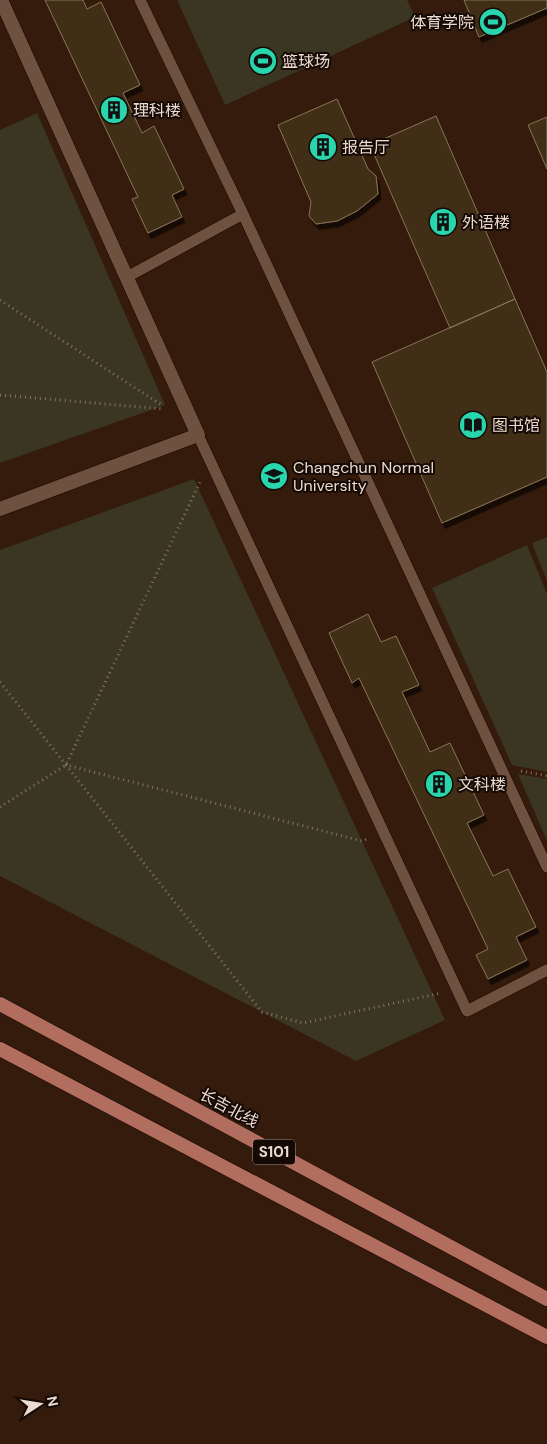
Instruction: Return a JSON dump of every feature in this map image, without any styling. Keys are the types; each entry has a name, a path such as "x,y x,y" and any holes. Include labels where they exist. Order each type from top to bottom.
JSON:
{"main road":[{"name":"长吉北线","path":"0,1004 547,1299"},
{"name":"S101","path":"0,1048 547,1337"}],"street":[{"path":"0,509 198,435 1,0"}],"lane":[{"path":"140,0 243,214 547,867"},
{"path":"127,277 243,214"},
{"path":"198,435 467,1011 547,970"}],"path":[{"path":"0,300 168,409 0,395"},
{"path":"0,806 66,765 199,482 215,472"},
{"path":"0,682 262,1012 304,1024 457,989"},
{"path":"66,765 362,842 383,832"}],"shaded area":[{"name":"篮球场","path":"177,0 407,0 415,17 225,105"},
{"path":"37,113 165,405 0,463 0,130"},
{"path":"194,479 445,1020 356,1061 0,876 0,550"},
{"path":"547,537 547,581 532,543"},
{"path":"527,545 547,594 547,772 512,765 432,588"},
{"path":"518,774 547,779 547,841"}],"building":[{"name":"理科楼","path":"45,0 83,0 87,9 101,2 140,85 123,93 142,133 154,126 184,189 172,195 182,217 148,233 132,199 138,197"},
{"name":"体育学院","path":"464,0 547,0 547,8 479,37"},
{"name":"报告厅","path":"337,99 368,169 376,176 378,194 357,211 337,221 316,224 309,216 311,202 278,125"},
{"name":"外语楼","path":"436,116 515,299 450,328 370,145"},
{"path":"547,117 547,169 528,125"},
{"name":"图书馆","path":"515,299 547,372 547,477 442,523 372,362"},
{"name":"文科楼","path":"368,614 381,642 396,636 419,685 402,692 430,752 450,743 484,815 467,823 493,876 508,869 536,927 516,937 527,960 488,979 476,955 488,949 359,678 352,683 329,633"}],"place":[{"name":"体育学院","path":"493,22"},
{"name":"篮球场","path":"263,61"},
{"name":"理科楼","path":"114,110"},
{"name":"报告厅","path":"323,147"},
{"name":"外语楼","path":"443,222"},
{"name":"图书馆","path":"473,425"},
{"name":"Changchun Normal University","path":"274,476"},
{"name":"文科楼","path":"439,784"}]}
